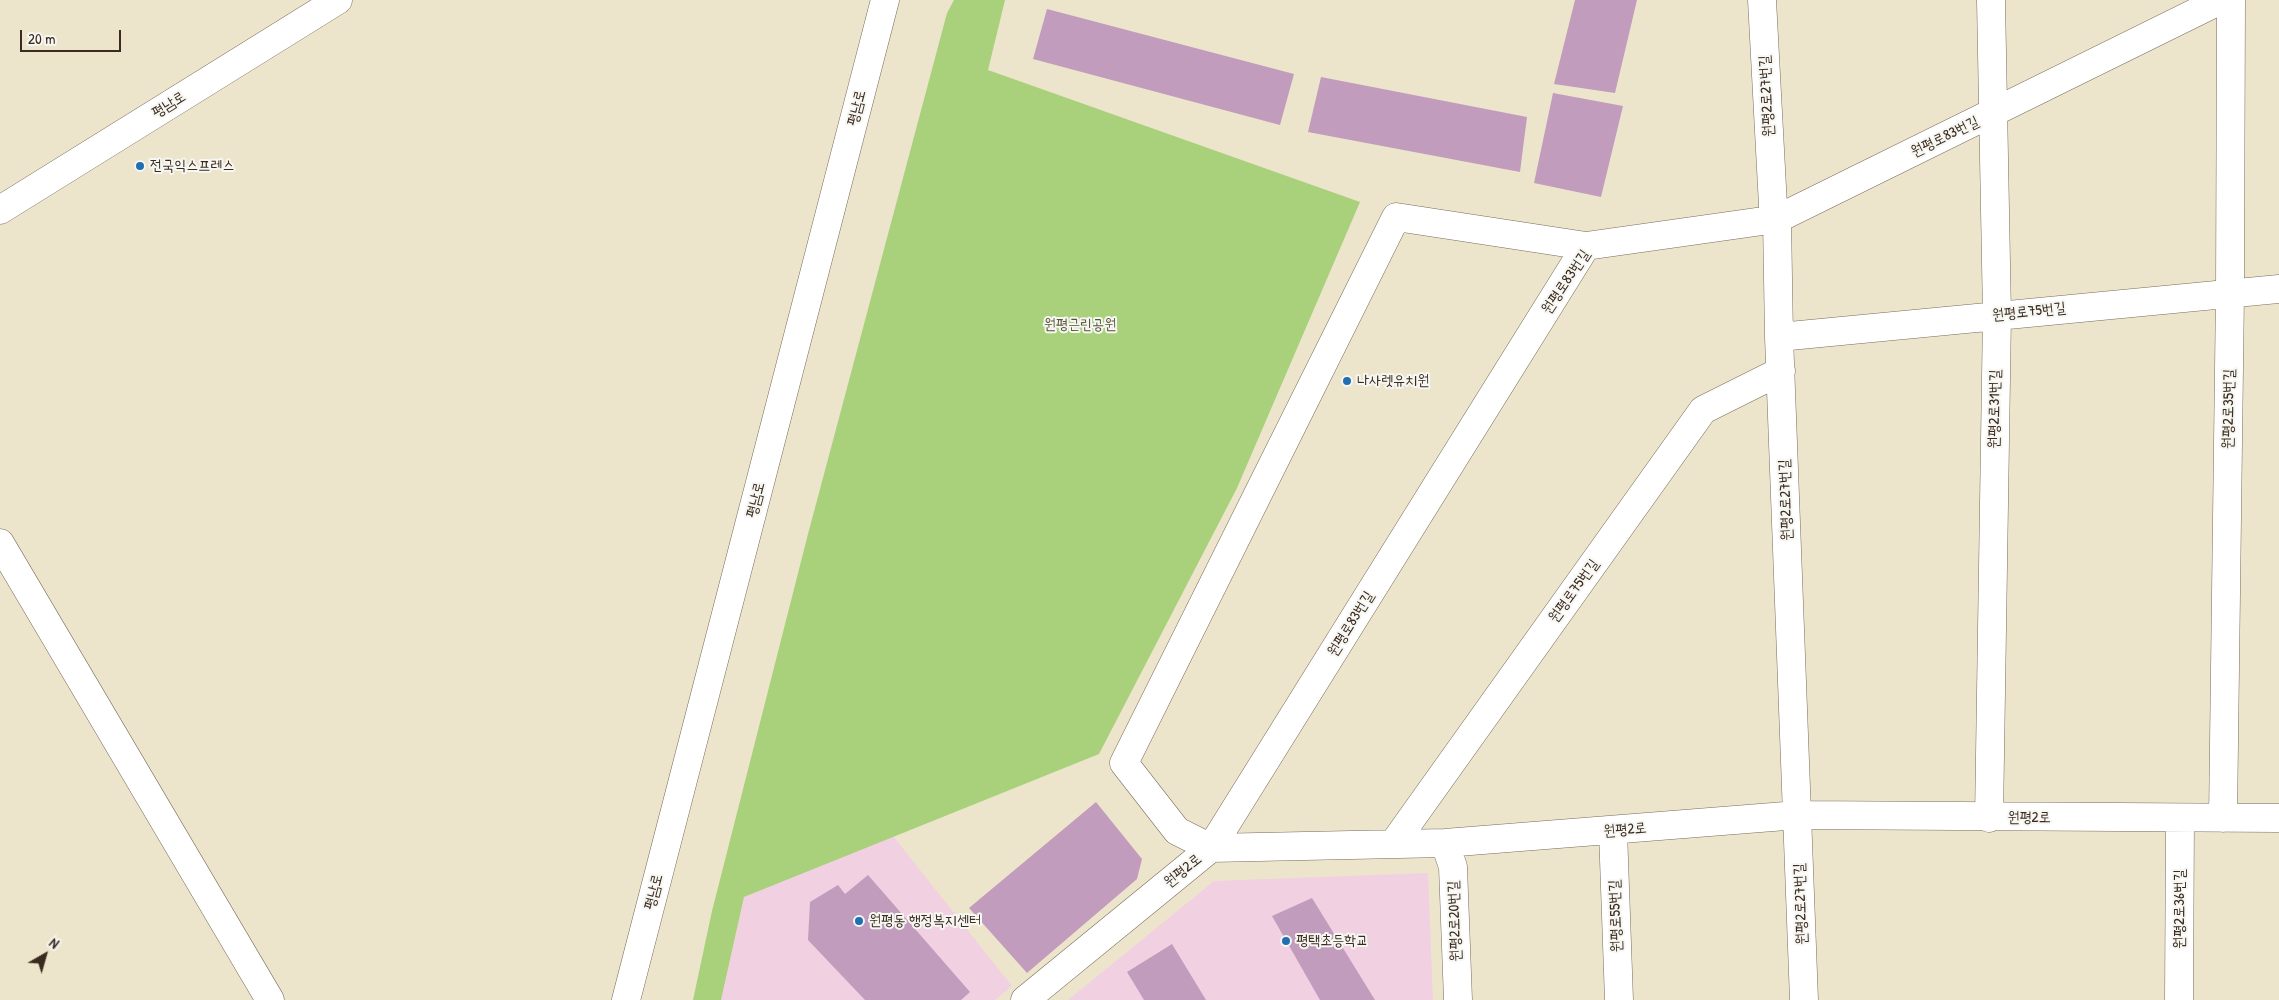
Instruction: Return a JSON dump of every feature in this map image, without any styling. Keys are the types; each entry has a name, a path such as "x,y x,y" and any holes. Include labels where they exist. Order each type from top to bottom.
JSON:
{"street":[{"name":"평남로","path":"0,210 338,0"},
{"name":"평남로","path":"626,1000 885,0"},
{"name":"원평2로27번길","path":"1762,0 1773,206 1777,219 1779,337 1804,1000"},
{"name":"원평2로31번길","path":"1989,818 1997,315 1991,0"},
{"name":"원평로83번길","path":"1212,848 1586,246 1777,219 2221,0"},
{"name":"원평2로35번길","path":"2223,818 2230,293 2231,0"},
{"path":"1212,848 1177,832 1124,763 1396,217 1586,246"},
{"name":"원평로75번길","path":"1779,337 2279,289"},
{"name":"원평로75번길","path":"1394,843 1703,410 1781,371"},
{"path":"0,543 270,1000"},
{"name":"원평2로","path":"1025,1000 1212,848 1445,843 1798,816 2279,818"},
{"name":"원평2로36번길","path":"2179,1000 2180,818"},
{"name":"원평로55번길","path":"1613,831 1619,1000"},
{"name":"원평2로20번길","path":"1445,843 1453,867 1458,1000"}],"shaded area":[{"path":"893,836 1012,986 995,1000 721,1000 744,897"},
{"name":"평택초등학교","path":"1428,873 1433,1000 1068,1000 1214,881"}],"green space":[{"name":"원평근린공원","path":"954,0 1005,0 988,70 1360,202 1237,488 1099,754 744,897 721,1000 693,1000 712,911 808,534 947,13"}],"building":[{"path":"1575,0 1637,0 1615,93 1554,84"},
{"path":"1047,9 1294,74 1280,125 1033,59"},
{"path":"1321,77 1527,117 1520,172 1308,132"},
{"path":"1553,93 1623,106 1601,197 1534,183"},
{"path":"1096,802 1142,859 1137,879 1027,973 969,908"},
{"name":"원평동 행정복지센터","path":"868,875 970,992 961,1000 865,1000 808,940 810,902 838,885 845,894"},
{"path":"1312,898 1375,1000 1320,1000 1272,916"},
{"path":"1172,944 1206,1000 1144,1000 1127,972"}],"place":[{"name":"전국익스프레스","path":"140,166"},
{"name":"나사렛유치원","path":"1347,381"},
{"name":"원평동 행정복지센터","path":"859,921"},
{"name":"평택초등학교","path":"1286,941"}]}
